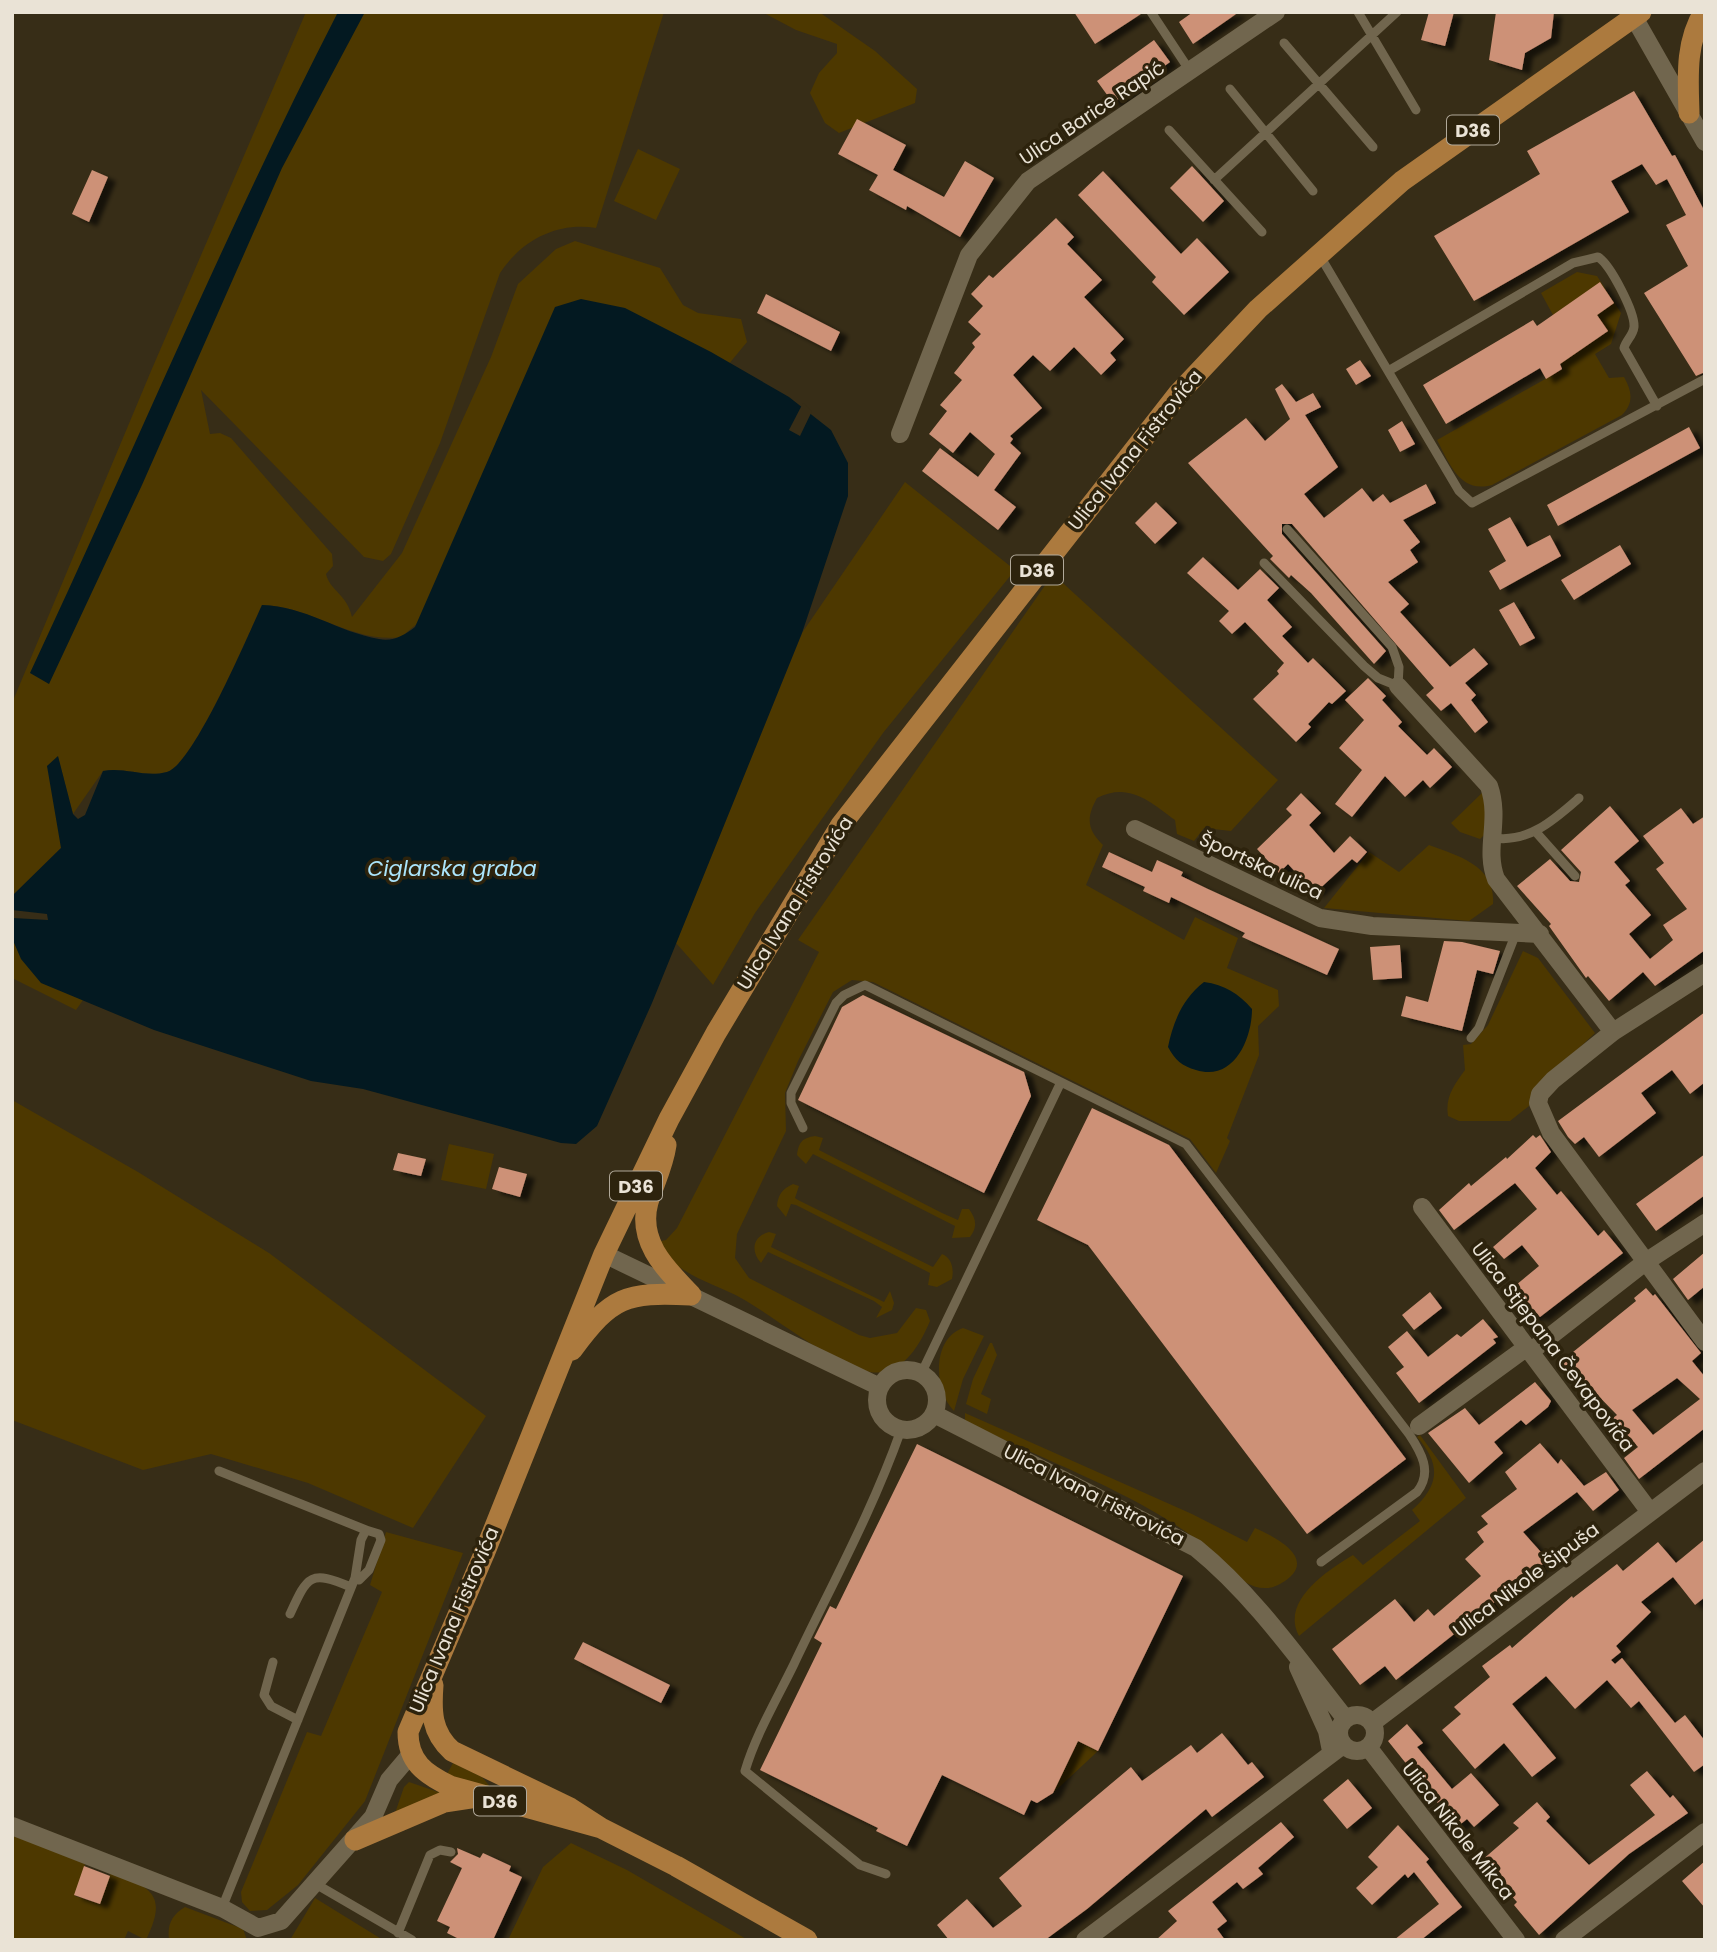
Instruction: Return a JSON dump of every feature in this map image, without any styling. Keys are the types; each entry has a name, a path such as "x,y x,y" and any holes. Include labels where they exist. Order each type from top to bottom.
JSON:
{"main road":[{"path":"1689,113 1691,43 1694,28 1704,12"},
{"name":"Ulica Ivana Fistrovića","path":"411,1754 408,1732 411,1721 434,1676 604,1254 669,1119 812,868 876,777 1178,394 1258,309 1402,181 1582,56 1635,14"},
{"path":"669,1119 664,1160 646,1216 647,1231 652,1251 691,1295"},
{"path":"554,1374 590,1326 615,1303 648,1293 691,1295"},
{"name":"D36","path":"434,1676 433,1722 444,1744 452,1751 570,1808 601,1828 676,1866 807,1940"},
{"path":"411,1754 452,1751"},
{"name":"D36","path":"411,1754 427,1774 450,1786 601,1828"},
{"path":"355,1840 444,1802 485,1797"}],"street":[{"name":"Ulica Barice Rapić","path":"900,434 971,251 1028,181 1276,12"},
{"path":"1635,14 1705,142"},
{"path":"1398,686 1489,786 1495,804 1494,838 1489,862 1496,879 1613,1032"},
{"name":"Športska ulica","path":"1135,829 1320,918 1372,926 1540,934"},
{"path":"1705,973 1613,1032 1553,1080 1540,1094 1538,1103 1545,1124 1644,1263 1705,1342"},
{"name":"Ulica Stjepana Čevapovića","path":"1422,1207 1650,1513"},
{"path":"1419,1426 1529,1350 1644,1263 1705,1223"},
{"path":"604,1254 880,1387"},
{"path":"908,1371 921,1374 936,1391 934,1414 920,1428 901,1430 885,1421 880,1414 877,1396 880,1387 894,1373 908,1371"},
{"name":"Ulica Ivana Fistrovića","path":"934,1414 1196,1548 1223,1572 1345,1718"},
{"name":"Ulica Nikole Šipuša","path":"1372,1723 1705,1471"},
{"name":"Ulica Ivana Fistrovića","path":"1296,1657 1301,1678 1337,1750"},
{"path":"1092,1936 1337,1750 1352,1751 1368,1747 1374,1739 1372,1723 1361,1715 1345,1718 1339,1728 1337,1750"},
{"name":"Ulica Nikole Mikca","path":"1368,1747 1517,1940"},
{"path":"12,1826 222,1908 258,1928 262,1934 281,1921 313,1882 355,1840 373,1817 396,1768 411,1754"},
{"path":"1564,1940 1705,1832"}],"lane":[{"path":"1151,12 1190,71"},
{"path":"1358,12 1416,110"},
{"path":"1214,180 1397,12"},
{"path":"1284,43 1373,147"},
{"path":"1230,89 1313,191"},
{"path":"1169,130 1262,232"},
{"path":"1318,253 1390,370 1459,491 1472,503 1705,379"},
{"path":"1390,370 1573,263 1598,257 1608,266 1632,313 1633,331 1625,348 1657,406"},
{"path":"1264,563 1364,666 1378,678 1398,686 1399,667 1392,647 1287,528"},
{"path":"1494,838 1506,839 1547,826 1579,797"},
{"path":"1535,831 1575,876"},
{"path":"1471,1038 1479,1028 1516,933"},
{"path":"803,1128 791,1103 792,1093 836,1003 844,995 865,985 1186,1144 1418,1449 1425,1479 1417,1492 1321,1562"},
{"path":"921,1374 1061,1082"},
{"path":"886,1874 860,1865 745,1771 771,1711 867,1517 889,1468 901,1430"},
{"path":"219,1471 379,1534 381,1540 366,1574 353,1583 323,1575 314,1576 301,1589 290,1614"},
{"path":"222,1908 353,1583 361,1540 366,1530"},
{"path":"273,1662 264,1695 271,1706 298,1720"},
{"path":"398,1933 430,1855 440,1850 451,1852"},
{"path":"313,1882 412,1940"}],"shaded area":[{"path":"306,12 664,12 596,228 568,228 542,236 519,251 500,273 440,443 391,554 383,561 364,557 201,390 210,434 220,433 231,438 332,554 333,566 326,574 350,609 352,617 402,553 491,357 518,284 556,249 575,241 660,268 683,305 698,313 741,319 747,342 728,365 401,637 366,635 298,611 262,605 205,724 178,764 159,774 103,771 73,814 58,757 61,848 13,895 12,917 12,703"},
{"path":"762,12 819,12 875,51 917,89 915,103 839,133 825,123 810,93 819,73 837,53 837,44 796,30"},
{"path":"638,149 680,169 656,220 614,201"},
{"path":"1577,272 1597,276 1621,313 1611,344 1595,354 1609,378 1624,377 1630,392 1629,406 1622,415 1492,485 1481,487 1464,481 1451,467 1437,440 1563,369 1560,363 1607,332 1597,315 1600,283 1553,315 1541,293"},
{"path":"905,482 1015,570 883,733 755,913 713,985 676,943 802,633"},
{"path":"1053,574 1278,780 1231,831 1204,828 1194,841 1177,834 1175,820 1138,796 1119,792 1097,798 1090,823 1094,834 1103,845 1086,885 1184,940 1195,917 1238,938 1227,968 1278,990 1279,1006 1258,1026 1259,1055 1227,1138 1230,1141 1216,1173 1190,1139 873,982 852,980 833,992 785,1093 786,1131 737,1234 735,1258 749,1278 859,1335 870,1338 897,1333 916,1308 926,1310 930,1321 921,1340 908,1357 891,1370 870,1372 839,1360 804,1340 755,1306 682,1269 665,1252 661,1241 666,1240 677,1228 819,952 798,940"},
{"path":"1483,792 1487,798 1486,833 1480,839 1460,832 1451,823"},
{"path":"1429,845 1463,858 1482,872 1492,891 1493,904 1469,921 1324,908 1369,852 1399,872"},
{"path":"12,938 25,962 40,978 83,1000 76,1010 12,978"},
{"path":"1523,951 1538,958 1595,1033 1538,1087 1529,1106 1510,1121 1459,1121 1448,1116 1447,1109 1451,1092 1465,1070 1463,1045 1471,1044 1488,1025"},
{"path":"12,1100 138,1172 269,1253 486,1416 413,1528 308,1483 211,1454 143,1470 12,1420"},
{"path":"815,1136 823,1138 819,1150 942,1213 958,1220 962,1209 969,1209 975,1223 973,1233 970,1237 952,1238 955,1226 813,1154 806,1164 797,1155 799,1147 804,1139"},
{"path":"449,1144 494,1154 486,1189 441,1180"},
{"path":"793,1184 799,1186 795,1198 798,1200 933,1267 942,1254 951,1264 952,1279 937,1287 928,1285 930,1273 796,1205 791,1204 786,1217 777,1206 783,1190"},
{"path":"769,1232 776,1234 771,1247 884,1302 890,1291 894,1303 892,1310 876,1318 882,1307 874,1301 768,1252 761,1263 755,1254 755,1244 759,1237"},
{"path":"963,1328 984,1336 963,1379 954,1411 942,1391 939,1366 945,1343"},
{"path":"990,1343 997,1355 981,1394 991,1399 987,1414 966,1404 973,1379"},
{"path":"965,1413 1192,1514 1247,1542 1255,1528 1264,1532 1292,1551 1297,1567 1292,1575 1280,1584 1268,1588 1255,1587 1231,1572 1189,1534 1164,1517 965,1421"},
{"path":"1420,1435 1466,1498 1299,1636 1295,1623 1296,1611 1301,1599 1320,1578 1353,1555 1363,1565 1420,1521 1412,1510 1432,1484 1434,1466 1417,1437"},
{"path":"386,1532 463,1553 365,1801 298,1885 267,1910 250,1911 242,1902 241,1892 307,1732 321,1736 382,1592 370,1585"},
{"path":"1078,1741 1098,1751 1053,1793"},
{"path":"453,1763 482,1777 493,1790 446,1776"},
{"path":"409,1782 441,1793 394,1816 404,1787"},
{"path":"12,1833 85,1864 75,1896 100,1904 112,1869 146,1889 152,1895 156,1912 146,1940 128,1931 124,1940 12,1940"},
{"path":"571,1843 627,1870 748,1940 508,1940 543,1867"},
{"path":"315,1898 383,1940 290,1940"},
{"path":"185,1907 243,1929 247,1940 169,1940 171,1920"}],"water":[{"path":"338,12 365,12 282,168 142,485 49,684 30,673 219,258"},
{"name":"Ciglarska graba","path":"581,299 625,308 711,352 789,397 831,430 848,463 848,496 802,633 652,1003 597,1126 576,1144 561,1143 363,1089 311,1081 154,1030 41,983 21,959 12,938 13,918 48,920 47,914 12,910 13,895 61,848 47,766 58,756 73,814 78,819 85,815 103,771 159,774 178,764 205,724 262,605 278,606 307,614 349,631 379,639 398,637 415,627 555,307"},
{"path":"1204,982 1231,991 1252,1009 1248,1033 1238,1056 1220,1070 1209,1072 1183,1064 1168,1047 1180,1011 1190,995"}],"pier":[{"path":"803,403 812,411 800,436 789,430"}],"building":[{"path":"1074,12 1144,12 1095,44"},
{"path":"1193,12 1239,12 1193,44 1179,22"},
{"path":"1429,12 1454,12 1445,46 1421,40"},
{"path":"1496,12 1554,12 1551,38 1525,53 1522,70 1489,60"},
{"path":"1154,40 1170,62 1113,103 1097,81"},
{"path":"1634,91 1672,156 1675,155 1705,212 1705,372 1696,376 1644,293 1688,266 1666,225 1686,215 1667,179 1656,185 1642,164 1611,181 1629,212 1474,301 1434,236 1540,174 1527,151"},
{"path":"857,119 906,145 893,170 944,197 965,161 994,178 960,237 907,206 906,210 869,190 878,175 838,154"},
{"path":"1192,166 1224,201 1203,222 1170,188"},
{"path":"92,170 108,177 89,222 72,214"},
{"path":"1103,171 1181,254 1197,238 1229,272 1184,315 1152,282 1156,277 1078,195"},
{"path":"1056,218 1074,237 1067,244 1102,280 1084,297 1124,339 1110,353 1116,360 1101,375 1074,347 1050,371 1033,355 1013,375 1042,408 1010,436 1013,439 1010,443 1021,453 994,490 1016,507 998,530 922,471 940,448 978,477 995,454 970,432 953,453 929,434 947,411 940,405 962,380 954,373 975,347 972,343 981,334 968,322 983,306 971,294 989,275 993,278"},
{"path":"1600,282 1614,303 1597,315 1608,331 1560,364 1562,369 1546,379 1540,368 1446,424 1423,385 1533,320 1537,326"},
{"path":"766,294 840,332 831,351 757,313"},
{"path":"1360,360 1371,376 1356,385 1346,369"},
{"path":"1282,384 1296,402 1313,393 1321,407 1305,415 1338,467 1304,494 1324,518 1362,488 1373,502 1383,494 1390,503 1426,484 1436,503 1403,520 1420,542 1410,550 1418,562 1388,582 1409,604 1400,612 1450,667 1474,648 1488,664 1465,683 1476,695 1471,700 1488,722 1475,733 1451,703 1441,711 1426,695 1434,688 1292,524 1282,524 1282,534 1386,651 1374,664 1311,593 1291,575 1289,578 1270,559 1273,556 1188,463 1246,418 1265,441 1290,419 1275,389"},
{"path":"1402,421 1415,444 1400,452 1388,430"},
{"path":"1689,427 1700,448 1558,526 1547,505"},
{"path":"1156,502 1177,523 1155,544 1135,523"},
{"path":"1510,517 1527,547 1550,535 1561,556 1500,590 1489,571 1506,561 1488,529"},
{"path":"1620,545 1631,564 1574,600 1561,580"},
{"path":"1203,557 1238,590 1260,569 1279,588 1267,600 1292,627 1282,636 1308,663 1313,658 1346,691 1332,704 1329,702 1308,724 1311,727 1296,742 1253,699 1279,674 1277,671 1284,663 1245,622 1232,634 1219,621 1229,611 1187,573"},
{"path":"1514,602 1535,638 1520,646 1499,610"},
{"path":"1368,678 1386,696 1382,700 1402,722 1398,726 1427,755 1434,748 1452,767 1430,788 1423,780 1405,797 1385,776 1352,817 1335,804 1362,770 1339,748 1364,720 1345,700"},
{"path":"1301,793 1321,813 1309,825 1334,853 1350,836 1367,852 1357,863 1352,859 1315,893 1288,864 1279,873 1257,849 1292,815 1286,809"},
{"path":"1610,806 1639,841 1614,862 1630,881 1625,885 1651,915 1629,934 1650,959 1673,940 1663,925 1687,909 1656,869 1664,863 1643,836 1681,808 1693,824 1705,816 1705,950 1655,986 1643,972 1609,1001 1588,976 1586,978 1549,926 1551,924 1517,886 1550,859 1570,881 1579,882 1581,872 1561,850"},
{"path":"1109,852 1152,872 1157,860 1183,872 1181,876 1339,949 1327,975 1242,937 1245,933 1171,897 1169,903 1143,891 1145,887 1102,867"},
{"path":"1444,941 1462,942 1500,951 1493,974 1477,970 1462,1031 1401,1016 1406,996 1428,1002"},
{"path":"1400,945 1402,978 1373,980 1370,947"},
{"path":"863,995 1024,1072 1031,1096 984,1193 798,1100 842,1007"},
{"path":"1705,1012 1705,1082 1690,1094 1672,1070 1641,1093 1656,1113 1599,1157 1584,1137 1575,1144 1568,1137 1558,1121"},
{"path":"1092,1108 1169,1145 1406,1459 1307,1534 1088,1245 1037,1220"},
{"path":"1533,1135 1536,1138 1540,1135 1551,1152 1535,1168 1557,1195 1561,1191 1598,1236 1604,1230 1623,1253 1540,1317 1537,1314 1525,1323 1504,1295 1539,1266 1522,1245 1504,1259 1493,1247 1537,1209 1515,1183 1454,1230 1439,1210 1469,1183 1471,1186 1506,1157 1507,1159"},
{"path":"398,1153 426,1159 421,1176 393,1170"},
{"path":"1705,1154 1705,1195 1656,1231 1636,1204"},
{"path":"499,1167 527,1174 520,1197 492,1189"},
{"path":"1705,1252 1705,1286 1688,1300 1673,1279"},
{"path":"1646,1288 1653,1296 1655,1294 1701,1353 1692,1361 1705,1377 1705,1428 1639,1479 1624,1458 1638,1447 1613,1418 1617,1415 1581,1378 1573,1384 1557,1365 1636,1301 1634,1298","holes":["1677,1378 1700,1399 1653,1435 1632,1410"]},
{"path":"1430,1292 1442,1308 1414,1330 1402,1315"},
{"path":"1483,1319 1498,1337 1493,1339 1496,1343 1419,1403 1396,1373 1404,1367 1388,1347 1407,1331 1428,1357 1457,1334 1461,1337"},
{"path":"1535,1382 1551,1401 1548,1407 1526,1425 1521,1420 1494,1442 1503,1453 1469,1483 1428,1433 1465,1408 1479,1425"},
{"path":"1540,1443 1558,1464 1561,1459 1584,1486 1606,1472 1619,1490 1593,1511 1577,1492 1523,1532 1548,1560 1396,1680 1385,1666 1360,1685 1332,1649 1395,1599 1414,1622 1428,1609 1434,1616 1481,1576 1465,1559 1484,1542 1477,1532 1488,1524 1481,1516 1517,1489 1505,1472"},
{"path":"917,1444 1183,1576 1098,1751 1078,1741 1053,1793 1037,1803 1031,1800 1024,1815 942,1775 907,1846 876,1831 878,1828 760,1770 822,1643 814,1638 830,1606 836,1609"},
{"path":"1705,1539 1705,1597 1695,1605 1673,1577 1641,1602 1651,1612 1616,1646 1621,1652 1611,1660 1615,1664 1622,1658 1675,1723 1685,1715 1705,1741 1705,1764 1694,1772 1639,1701 1631,1708 1607,1680 1575,1709 1546,1676 1512,1704 1556,1758 1532,1777 1504,1743 1475,1769 1442,1730 1461,1714 1454,1707 1490,1677 1482,1666 1510,1645 1512,1648 1572,1596 1573,1598 1617,1564 1623,1571 1658,1542 1676,1563"},
{"path":"583,1642 670,1685 661,1703 574,1659"},
{"path":"1407,1724 1423,1743 1417,1747 1452,1789 1471,1773 1499,1805 1474,1827 1467,1819 1457,1827 1388,1741"},
{"path":"1222,1733 1248,1765 1252,1762 1264,1777 1212,1817 1206,1809 1087,1909 1045,1940 949,1940 937,1925 967,1899 993,1928 1022,1906 999,1878 1131,1767 1142,1781 1191,1745 1197,1753"},
{"path":"1647,1771 1670,1798 1673,1795 1688,1813 1629,1854 1539,1935 1514,1905 1517,1902 1481,1861 1519,1828 1513,1823 1537,1802 1550,1817 1546,1821 1589,1865 1655,1815 1630,1785"},
{"path":"1348,1779 1372,1808 1347,1829 1323,1800"},
{"path":"1281,1822 1294,1837 1258,1868 1263,1874 1243,1889 1237,1882 1212,1902 1227,1921 1217,1929 1225,1940 1156,1940 1177,1921 1168,1911"},
{"path":"1398,1825 1429,1859 1426,1862 1462,1907 1421,1940 1394,1940 1439,1904 1414,1872 1408,1878 1405,1874 1372,1905 1356,1888 1378,1867 1368,1857"},
{"path":"457,1848 480,1858 483,1853 511,1866 509,1871 522,1877 493,1940 461,1940 447,1933 450,1927 437,1921 462,1868 450,1862 458,1854"},
{"path":"1705,1861 1705,1908 1682,1881"},
{"path":"84,1866 110,1876 100,1904 74,1895"}]}
